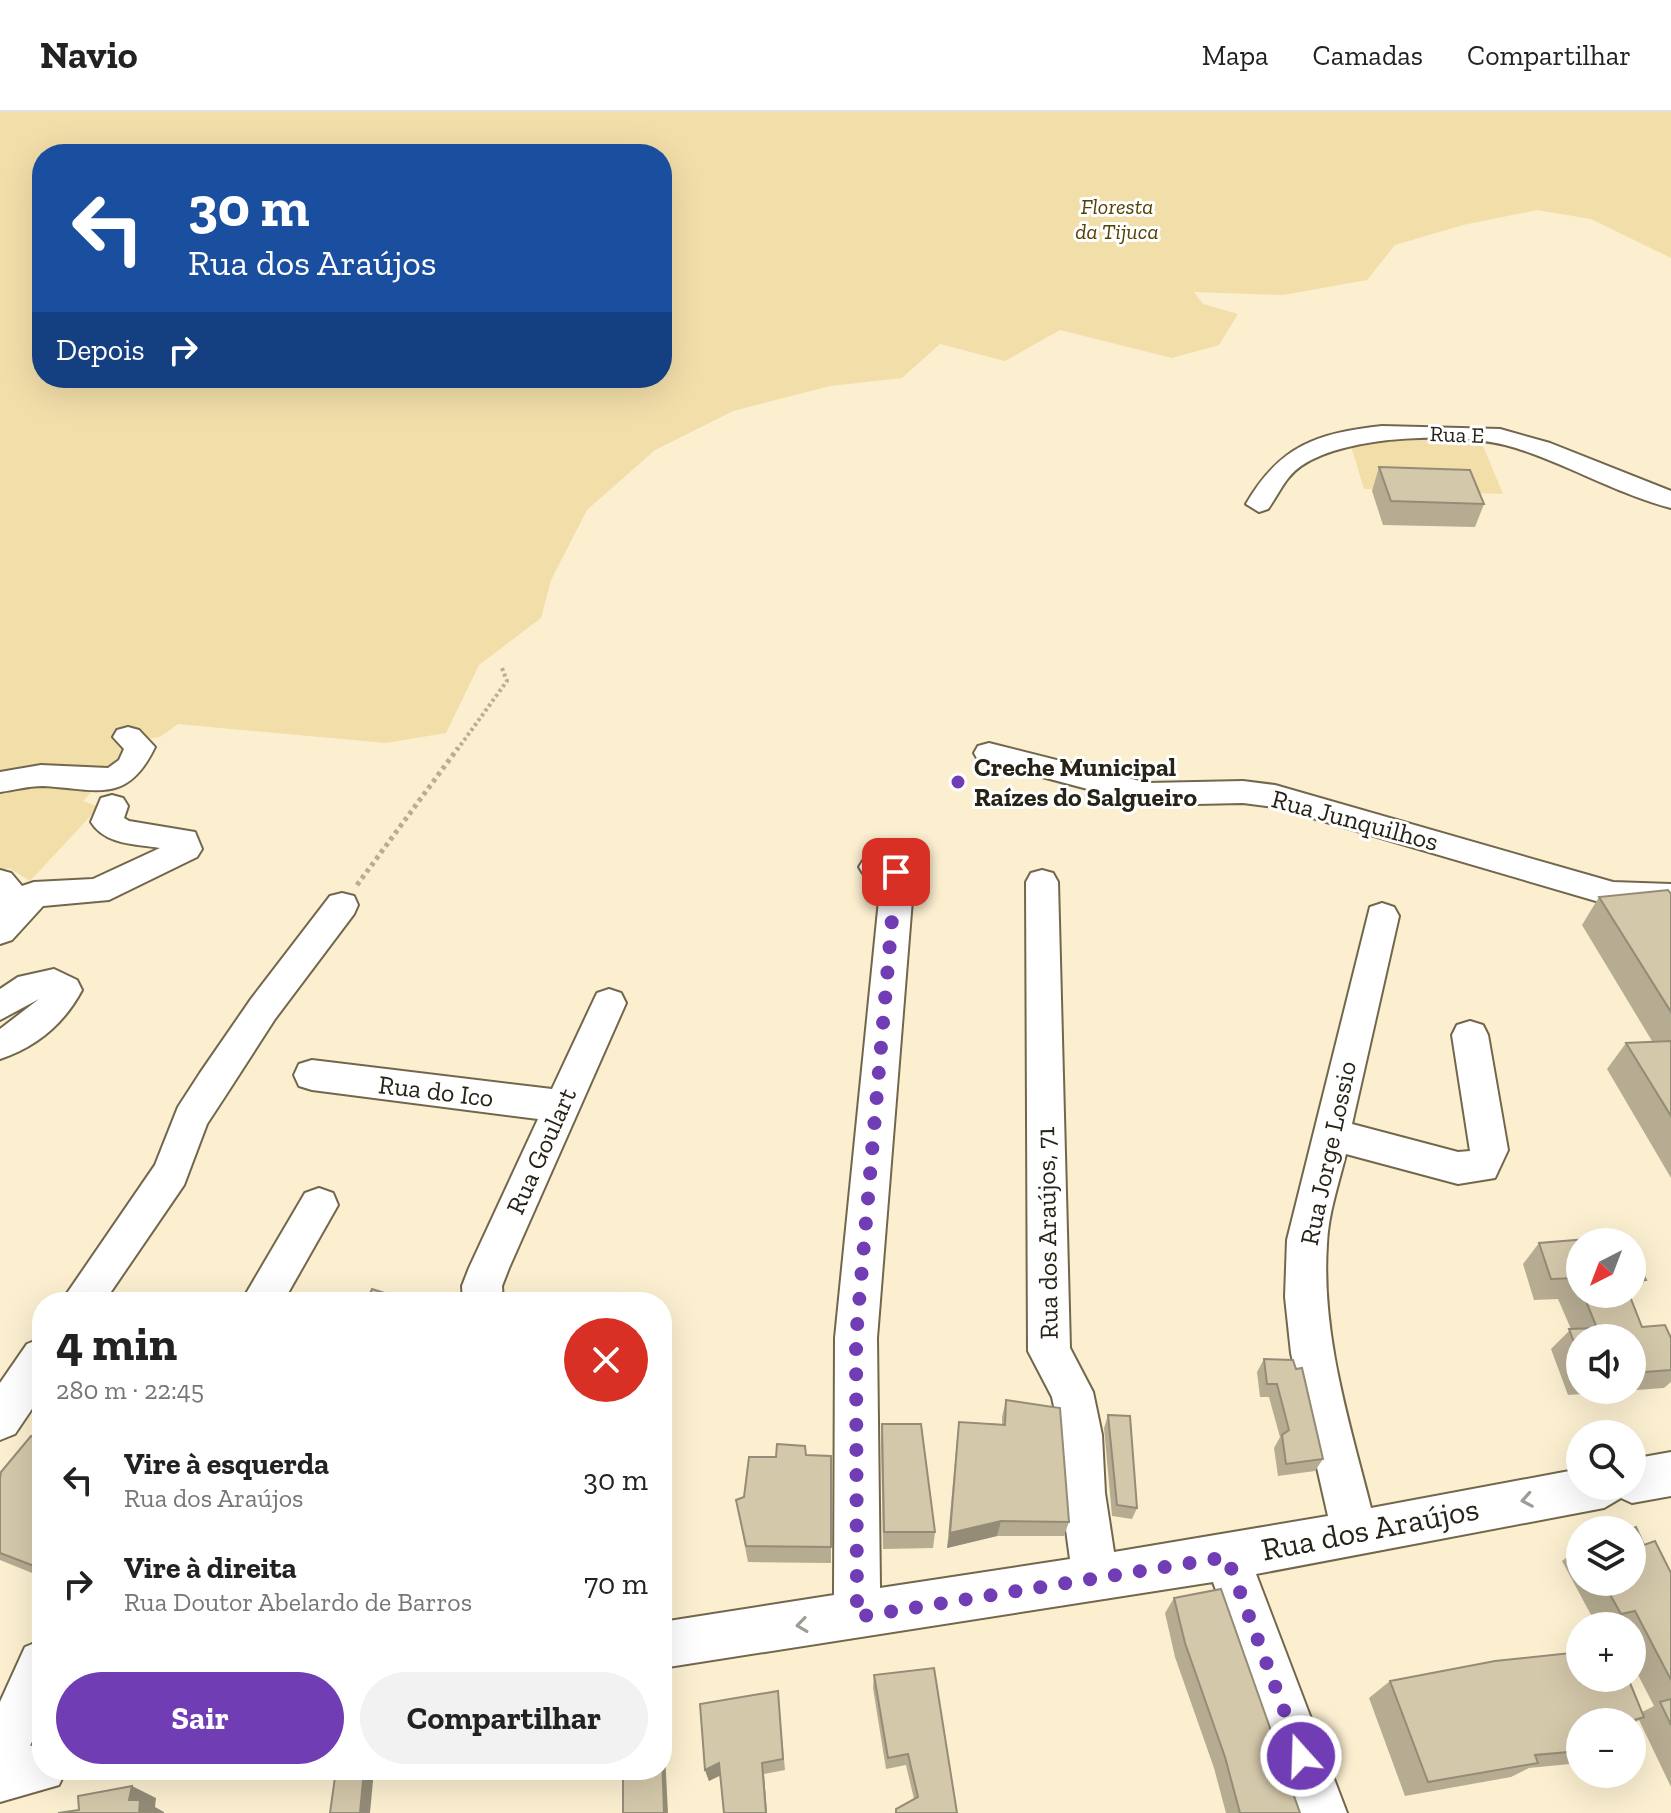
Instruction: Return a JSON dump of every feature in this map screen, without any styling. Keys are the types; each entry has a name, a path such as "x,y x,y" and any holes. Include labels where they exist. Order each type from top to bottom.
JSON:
{"street":[{"name":"Rua E","path":"1259,504 1269,484 1283,469 1329,443 1355,434 1479,433 1501,436 1671,500"},
{"path":"1498,459 1543,451"},
{"path":"0,783 15,775 40,774 103,783 115,779 137,758 140,747 128,737"},
{"name":"Rua Junquilhos","path":"989,753 1148,794 1231,792 1275,796 1613,894 1671,896"},
{"path":"10,919 34,894 97,891 186,849 184,840 122,831 107,822 112,806"},
{"path":"857,1617 856,1338 898,875 893,869 875,867"},
{"path":"0,882 10,919"},
{"name":"Rua dos Araújos, 71","path":"1042,882 1049,1351 1072,1392 1081,1435 1083,1493 1095,1576"},
{"path":"88,1292 171,1173 191,1118 213,1084 263,1009 342,905"},
{"name":"Rua Jorge Lossio","path":"1354,1531 1312,1353 1305,1297 1307,1240 1382,916"},
{"path":"0,1006 30,987 54,982 65,990 53,1009 16,1038 0,1045"},
{"name":"Rua Goulart","path":"482,1292 489,1268 609,1003"},
{"path":"1330,1134 1458,1168 1482,1166 1489,1150 1470,1035"},
{"name":"Rua do Ico","path":"312,1075 561,1106"},
{"path":"267,1292 319,1205"},
{"path":"0,1419 32,1373"},
{"path":"1646,1478 1671,1474"},
{"name":"Rua dos Araújos","path":"672,1644 1227,1557 1566,1493"},
{"path":"1227,1557 1322,1813"},
{"path":"0,1757 32,1686"},
{"path":"0,1777 32,1770"}],"path":[{"path":"342,905 507,681 502,668"}],"green space":[{"name":"Floresta da Tijuca","path":"0,112 1671,112 1671,258 1591,219 1537,210 1463,225 1395,245 1367,280 1283,295 1194,292 1203,304 1238,314 1219,345 1172,358 1060,330 1005,361 940,344 902,378 830,386 733,411 655,450 587,510 551,580 541,618 479,665 446,733 386,743 178,724 160,737 143,739 83,801 99,807 30,881 9,868 0,871"},
{"path":"1348,436 1481,441 1503,494 1364,489"}],"building":[{"path":"1379,467 1470,470 1484,504 1391,501"},
{"path":"1668,890 1671,894 1671,1012 1599,897"},
{"path":"1671,1041 1671,1116 1626,1043"},
{"path":"1566,1241 1566,1278 1551,1279 1539,1243"},
{"path":"1589,1308 1635,1308 1641,1324 1595,1324"},
{"path":"1665,1325 1671,1338 1671,1370 1646,1372 1646,1327"},
{"path":"1264,1359 1293,1360 1296,1369 1302,1368 1323,1459 1286,1464 1282,1435 1289,1430 1277,1384 1267,1384"},
{"path":"1006,1400 1060,1408 1069,1522 1001,1521 950,1533 959,1422 1005,1425"},
{"path":"1108,1415 1130,1416 1137,1508 1117,1505"},
{"path":"882,1424 921,1424 935,1532 884,1532"},
{"path":"32,1436 32,1565 0,1553 1,1472"},
{"path":"777,1444 805,1446 806,1455 831,1456 831,1547 746,1546 736,1500 744,1497 749,1457 776,1457"},
{"path":"1655,1541 1671,1573 1671,1680 1646,1632 1646,1612 1620,1612 1611,1596 1646,1596 1646,1544"},
{"path":"1221,1589 1300,1813 1240,1813 1225,1757 1185,1643 1174,1598"},
{"path":"1566,1653 1566,1692 1634,1692 1640,1708 1566,1708 1566,1752 1535,1755 1538,1763 1428,1782 1390,1681 1495,1661"},
{"path":"934,1668 957,1813 896,1813 896,1809 918,1797 908,1754 888,1758 874,1675"},
{"path":"778,1691 783,1759 762,1763 766,1813 724,1813 719,1763 705,1770 700,1704"},
{"path":"1671,1699 1671,1725 1660,1702"},
{"path":"335,1780 363,1780 360,1813 330,1813"},
{"path":"623,1780 663,1780 664,1813 623,1813"},
{"path":"132,1786 129,1800 140,1800 139,1813 58,1813 79,1810 78,1796"}],"place":[{"name":"Creche Municipal Raízes do Salgueiro","path":"958,782"}],"route":[{"path":"896,872 856,1338 859,1449 857,1617 1227,1557 1301,1756"}]}
